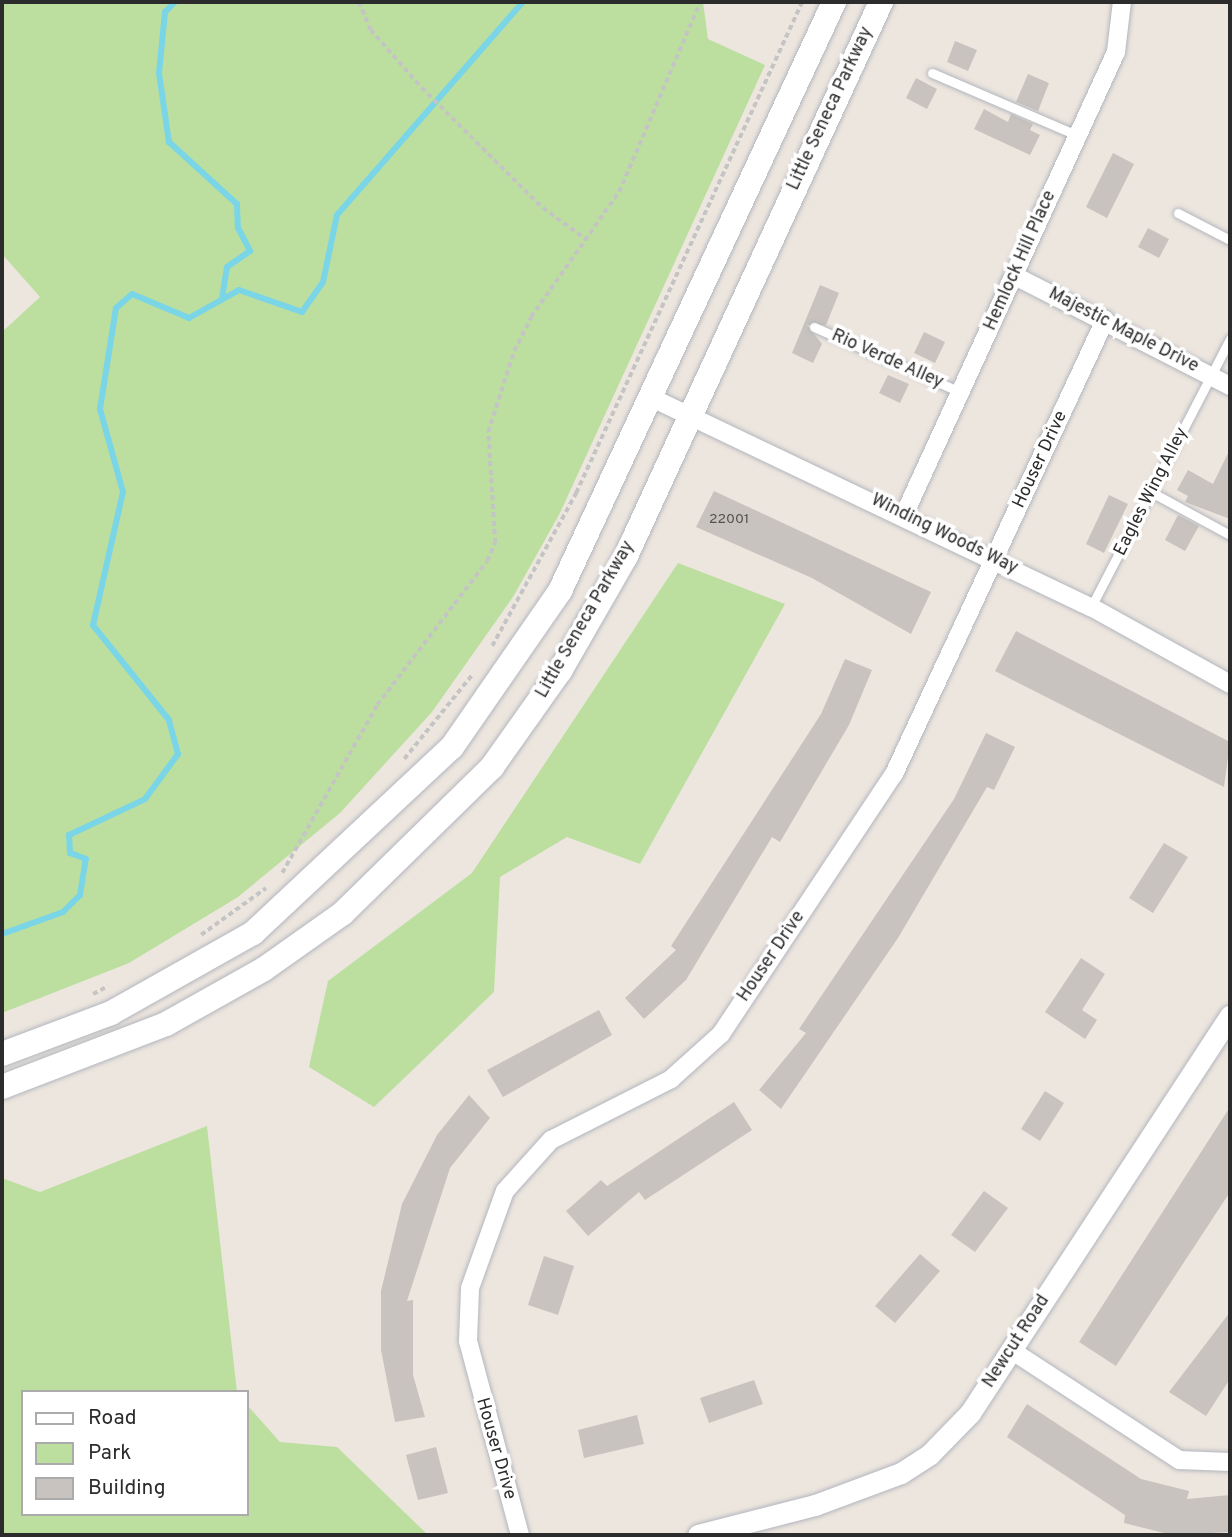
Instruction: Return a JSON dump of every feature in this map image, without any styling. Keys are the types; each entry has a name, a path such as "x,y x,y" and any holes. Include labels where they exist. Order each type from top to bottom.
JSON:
{"main road":[{"name":"Little Seneca Parkway","path":"2,1054 111,1013 253,933 433,765 560,591 834,2"},
{"name":"Little Seneca Parkway","path":"2,1087 166,1024 264,969 343,913 411,852 492,767 560,671 626,556 881,2"}],"street":[{"name":"Hemlock Hill Place","path":"904,515 1116,52 1122,2"},
{"name":"Majestic Maple Drive","path":"1015,276 1230,386"},
{"name":"Houser Drive","path":"520,1535 468,1341 470,1288 505,1191 551,1140 671,1079 721,1034 894,774 1105,320"},
{"name":"Winding Woods Way","path":"652,398 904,515 1091,607 1230,684"},
{"name":"Newcut Road","path":"698,1535 815,1506 901,1473 970,1413 1230,1015"},
{"path":"1011,1350 1179,1460 1230,1462"}],"lane":[{"path":"932,73 1077,135"},
{"path":"1178,213 1230,240"},
{"name":"Rio Verde Alley","path":"814,327 960,392"},
{"name":"Eagles Wing Alley","path":"1091,607 1153,493 1230,339"},
{"path":"1153,493 1230,536"}],"path":[{"path":"359,2 388,52 543,208 587,240"},
{"path":"276,881 377,705 487,561 495,543 488,432 531,317 619,192 699,2"},
{"path":"486,656 528,590 576,493 802,2"},
{"path":"399,764 478,667"},
{"path":"196,938 276,881 305,855"},
{"path":"87,997 112,985"}],"green space":[{"path":"2,2 703,2 708,39 765,65 560,513 513,597 432,712 340,813 238,897 129,963 2,1013 2,332 40,297 2,254"},
{"path":"678,563 785,604 640,864 567,837 500,877 494,992 374,1107 309,1067 328,981 472,873"},
{"path":"207,1126 237,1390 21,1390 21,1516 248,1516 248,1406 280,1442 337,1447 428,1535 2,1535 2,1178 40,1192"}],"building":[{"path":"955,41 977,50 968,71 947,62"},
{"path":"1028,74 1049,83 1038,111 1016,102"},
{"path":"916,78 937,89 927,109 906,98"},
{"path":"984,109 1008,122 1011,114 1033,124 1030,130 1040,135 1030,155 974,129"},
{"path":"1113,153 1134,164 1107,218 1086,207"},
{"path":"1148,228 1169,239 1159,258 1138,247"},
{"path":"820,285 839,293 826,325 807,325 822,344 813,363 792,353"},
{"path":"924,332 945,342 935,363 914,353"},
{"path":"888,375 909,384 900,403 879,393"},
{"path":"1230,449 1230,519 1185,502 1188,496 1177,490 1188,470 1213,484"},
{"path":"714,491 931,592 911,634 812,578 696,527"},
{"path":"1109,495 1128,504 1104,553 1086,544"},
{"path":"1178,515 1199,526 1185,551 1165,540"},
{"path":"1016,631 1230,742 1224,787 995,671"},
{"path":"845,659 872,670 849,725 780,842 772,837 686,980 644,1019 625,998 676,950 671,946 821,714"},
{"path":"986,733 1015,747 994,790 987,787 898,938 781,1109 759,1090 806,1033 799,1029 954,799"},
{"path":"1164,843 1188,857 1153,913 1129,898"},
{"path":"1081,958 1105,974 1082,1010 1097,1020 1085,1039 1045,1012"},
{"path":"599,1010 612,1035 503,1097 487,1070"},
{"path":"1045,1091 1064,1103 1040,1141 1021,1129"},
{"path":"469,1095 490,1118 450,1168 407,1301 413,1300 413,1375 425,1417 395,1422 381,1350 381,1291 402,1204 437,1135"},
{"path":"734,1102 752,1130 645,1200 639,1192 588,1236 566,1211 601,1180 607,1186"},
{"path":"1230,1107 1230,1192 1116,1366 1079,1342"},
{"path":"984,1191 1008,1208 975,1252 951,1235"},
{"path":"920,1254 940,1271 895,1323 875,1306"},
{"path":"544,1256 574,1266 558,1315 528,1305"},
{"path":"1230,1312 1230,1379 1206,1416 1169,1392"},
{"path":"754,1380 763,1404 709,1423 700,1398"},
{"path":"1027,1404 1141,1479 1189,1491 1187,1499 1230,1495 1230,1532 1172,1535 1124,1523 1125,1515 1007,1437"},
{"path":"637,1415 644,1444 584,1458 578,1430"},
{"path":"436,1447 448,1493 418,1500 406,1455"}],"waterway":[{"path":"175,2 165,12 159,73 169,142 237,204 238,228 250,251 227,267 222,299"},
{"path":"2,934 63,912 80,895 86,859 70,853 69,835 145,799 178,754 169,720 93,625 123,492 100,409 116,308 132,294 189,318 239,290 302,312 323,282 337,215 523,2"}]}
